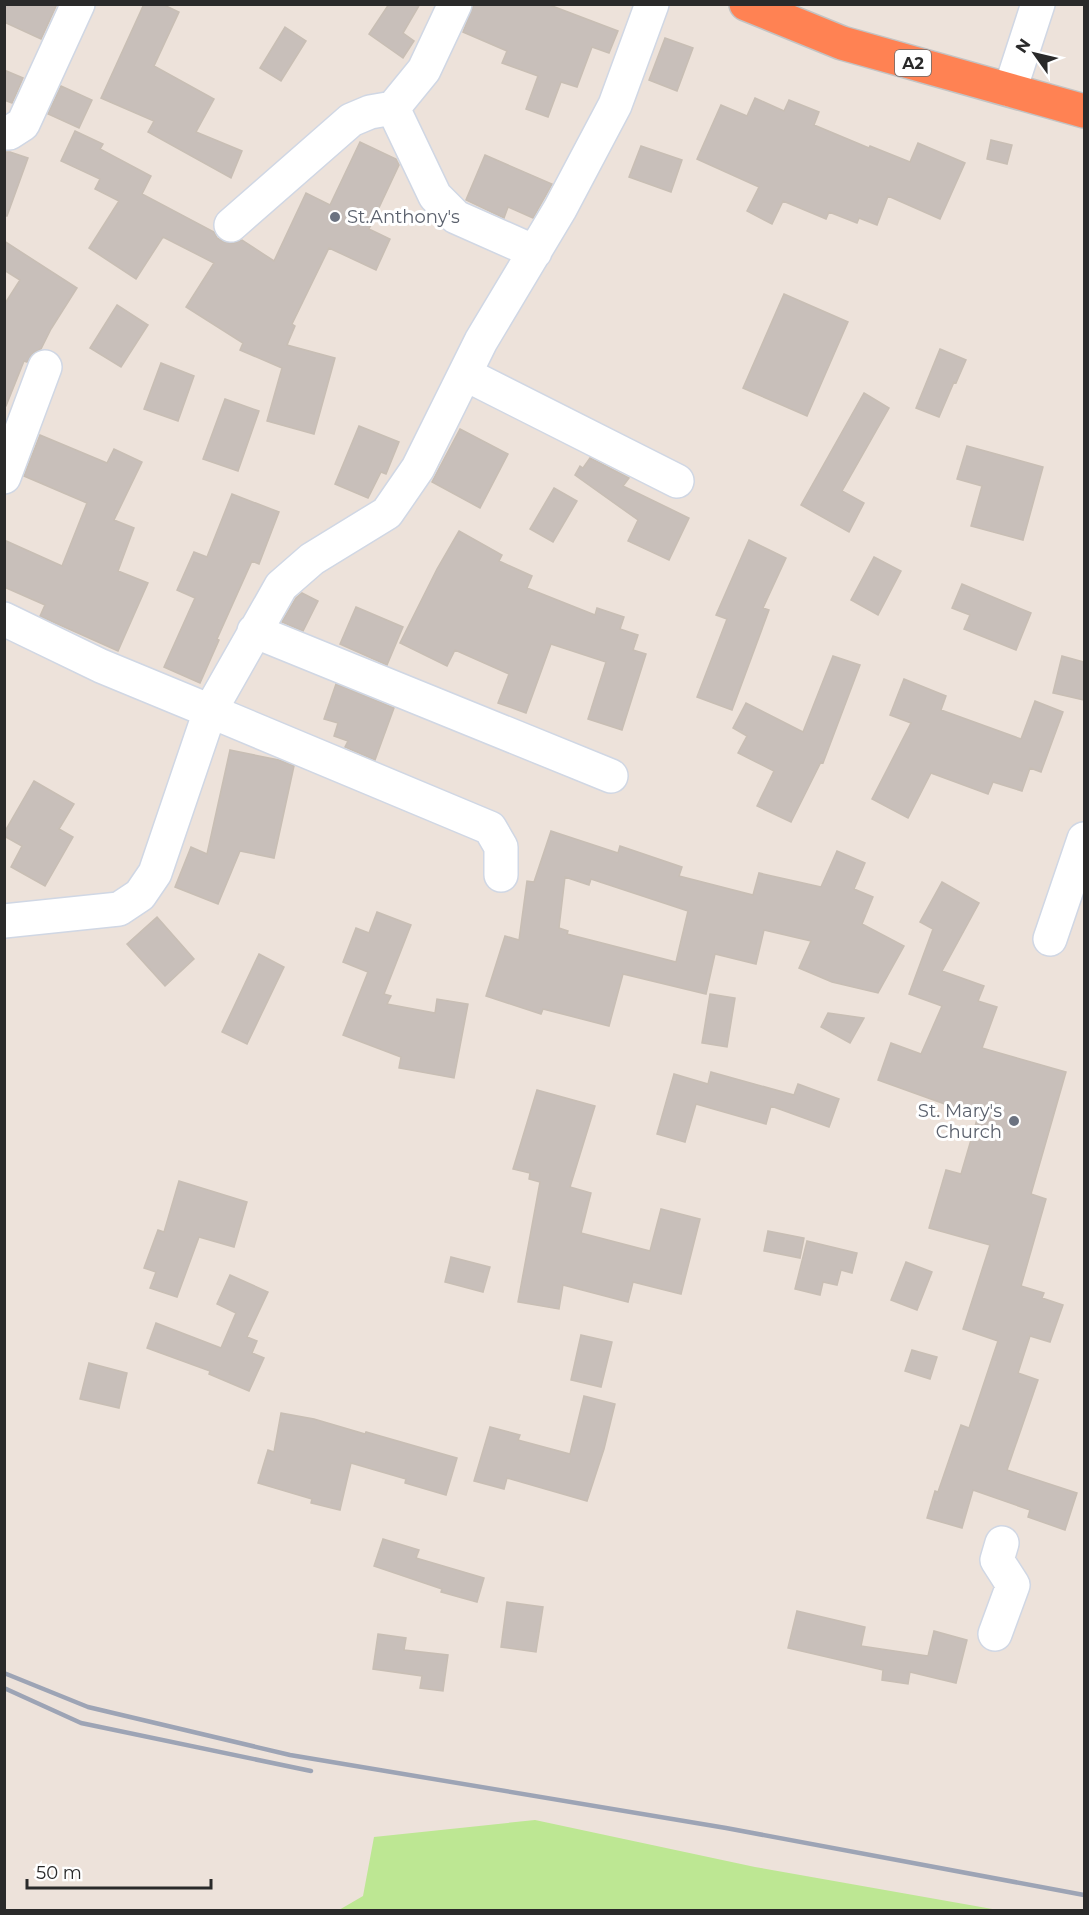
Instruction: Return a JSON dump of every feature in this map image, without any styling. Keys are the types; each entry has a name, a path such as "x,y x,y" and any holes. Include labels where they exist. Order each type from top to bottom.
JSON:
{"highway":[{"name":"A2","path":"746,4 842,43 1084,111"}],"street":[{"path":"4,133 9,133 22,124 78,4"},
{"path":"231,225 351,120 370,112 393,108 424,70 455,4"},
{"path":"4,921 119,909 140,895 155,873 210,711 280,586 312,560 387,513 418,468 481,341 535,252 615,105 652,4"},
{"path":"1010,90 1038,4"},
{"path":"393,108 435,196 456,217 535,252"},
{"path":"4,477 45,367"},
{"path":"465,374 677,481"},
{"path":"4,619 101,666 490,828 501,847 501,875"},
{"path":"254,632 611,776"},
{"path":"1050,939 1084,839"},
{"path":"995,1634 1013,1585 996,1560 1002,1544"}],"green space":[{"path":"535,1820 755,1867 998,1910 339,1910 363,1896 374,1837"}],"building":[{"path":"4,4 57,4 41,39 4,22"},
{"path":"144,4 162,4 179,12 154,66 214,99 196,132 242,151 231,178 148,132 154,121 101,98"},
{"path":"389,4 420,4 403,33 414,41 403,58 369,34"},
{"path":"474,4 547,4 618,31 609,53 592,47 577,87 561,82 548,117 526,109 538,76 502,63 507,51 463,32"},
{"path":"285,27 306,41 281,81 260,68"},
{"path":"665,38 693,48 677,91 649,80"},
{"path":"4,70 23,78 12,103 4,100"},
{"path":"61,86 92,100 79,128 48,114"},
{"path":"755,98 784,111 789,100 819,112 814,125 910,162 918,143 965,163 940,219 888,196 877,225 859,218 857,223 829,212 826,219 783,201 772,224 747,211 759,187 697,159 721,105 747,116"},
{"path":"75,131 103,144 100,149 151,176 142,194 214,232 217,238 224,242 234,243 242,240 274,261 306,193 330,205 360,142 396,159 399,165 369,229 390,239 376,270 329,248 292,324 295,326 287,345 335,358 314,434 267,421 282,368 240,350 243,343 186,307 214,263 163,237 136,279 89,248 119,201 95,189 100,179 61,161"},
{"path":"991,140 1012,145 1007,164 987,159"},
{"path":"641,146 682,160 671,192 629,177"},
{"path":"4,152 28,158 7,216 4,216"},
{"path":"485,155 552,184 533,218 508,207 504,218 466,200"},
{"path":"4,241 77,288 41,349 33,353 27,362 24,361 6,406 4,406 4,305 20,280 4,270"},
{"path":"784,294 848,322 807,416 743,388"},
{"path":"117,305 148,325 121,367 90,348"},
{"path":"940,349 966,360 939,417 916,408"},
{"path":"161,363 194,376 178,421 144,409"},
{"path":"864,393 889,408 842,491 864,503 849,532 801,505"},
{"path":"225,399 259,411 238,471 203,459"},
{"path":"359,426 399,442 386,474 381,472 368,498 335,484"},
{"path":"460,429 508,454 480,508 432,482"},
{"path":"40,435 107,463 114,449 142,462 114,520 134,528 118,571 148,583 118,651 40,616 45,605 4,587 4,540 62,566 87,503 24,476"},
{"path":"967,446 1043,467 1023,540 971,526 982,486 957,479"},
{"path":"590,458 629,478 623,486 689,518 669,560 628,541 638,520 575,475 580,466 583,468"},
{"path":"554,488 577,501 553,542 530,529"},
{"path":"232,494 279,512 259,564 252,561 200,683 164,667 195,598 177,590 194,552 207,557"},
{"path":"459,531 502,555 499,561 532,576 527,588 595,615 597,608 624,617 620,629 638,635 633,650 646,654 622,730 588,719 606,662 551,644 526,713 498,703 509,674 455,650 447,666 400,643"},
{"path":"749,540 786,558 763,608 769,610 732,710 697,697 727,619 716,615"},
{"path":"874,557 901,571 878,615 851,600"},
{"path":"962,584 1031,613 1016,650 964,629 970,615 952,608"},
{"path":"302,593 318,601 303,631 282,622 296,598"},
{"path":"356,607 403,627 387,665 340,644"},
{"path":"833,656 860,665 823,763 821,762 791,822 757,806 774,771 738,753 747,736 733,728 746,703 803,732"},
{"path":"1062,656 1084,662 1084,700 1053,693"},
{"path":"904,679 946,696 941,710 1021,739 1035,701 1063,712 1041,772 1030,768 1022,791 993,782 988,794 931,773 908,818 872,799 911,723 890,715"},
{"path":"336,684 394,708 375,760 345,747 348,741 334,736 338,723 324,719"},
{"path":"230,750 279,760 294,766 274,858 240,851 218,904 175,887 191,847 207,854"},
{"path":"34,781 74,804 59,829 73,837 45,886 11,867 22,846 4,836"},
{"path":"551,831 618,853 620,846 682,867 679,876 753,895 759,873 821,887 837,851 865,863 854,889 873,897 862,924 904,946 878,993 832,982 799,968 811,941 764,930 756,964 715,954 706,994 623,974 609,1026 543,1009 541,1014 486,996 505,936 519,940 527,881 534,882","holes":["565,877 589,885 591,879 688,911 676,962 567,934 568,931 559,928"]},
{"path":"942,882 979,903 942,971 984,986 978,1001 997,1007 982,1048 1066,1072 1031,1194 1046,1199 1021,1286 1044,1293 1042,1298 1063,1305 1050,1342 1030,1336 1018,1373 1038,1380 1007,1470 1077,1493 1065,1530 1028,1517 1030,1510 973,1490 962,1528 927,1518 961,1425 969,1428 998,1341 963,1329 990,1245 929,1228 946,1170 961,1174 978,1116 878,1080 891,1043 921,1054 942,1006 909,994 933,929 920,922"},
{"path":"377,912 411,925 384,994 391,996 387,1004 435,1013 437,999 468,1004 454,1078 399,1068 401,1057 343,1035 368,972 343,962 356,928 369,933"},
{"path":"157,917 194,959 165,986 127,944"},
{"path":"259,954 284,967 247,1044 222,1032"},
{"path":"710,994 735,998 727,1047 702,1043"},
{"path":"828,1013 864,1018 850,1043 821,1027"},
{"path":"711,1072 794,1095 798,1084 839,1099 829,1127 771,1106 766,1124 696,1104 685,1142 657,1134 674,1074 708,1084"},
{"path":"537,1090 595,1106 570,1187 591,1193 581,1233 650,1251 661,1209 700,1219 681,1294 633,1282 628,1302 563,1285 559,1309 518,1302 540,1182 529,1179 530,1173 513,1169"},
{"path":"179,1181 247,1202 234,1247 199,1237 177,1297 150,1288 156,1272 144,1268 158,1230 164,1232"},
{"path":"768,1231 804,1238 800,1258 764,1251"},
{"path":"807,1241 857,1253 852,1273 841,1270 837,1285 823,1282 820,1295 795,1289"},
{"path":"451,1257 490,1267 483,1292 445,1282"},
{"path":"906,1262 932,1272 917,1310 891,1300"},
{"path":"230,1275 268,1292 247,1337 257,1341 252,1353 264,1358 249,1391 209,1374 210,1371 147,1348 156,1323 221,1348 236,1313 217,1304"},
{"path":"581,1335 612,1342 601,1387 571,1380"},
{"path":"912,1350 937,1357 930,1379 905,1371"},
{"path":"89,1363 127,1373 119,1408 80,1399"},
{"path":"584,1396 615,1404 604,1449 587,1501 507,1478 504,1489 474,1481 490,1427 520,1435 518,1440 570,1454"},
{"path":"281,1413 314,1419 365,1434 366,1432 457,1458 446,1495 405,1483 406,1479 351,1463 340,1510 311,1503 312,1499 258,1483 268,1450 274,1452"},
{"path":"383,1539 419,1550 416,1558 484,1578 477,1602 441,1592 442,1589 374,1566"},
{"path":"507,1602 543,1607 536,1652 501,1647"},
{"path":"797,1611 865,1627 861,1646 928,1656 934,1631 967,1640 956,1683 910,1672 908,1684 882,1680 883,1670 788,1648"},
{"path":"378,1634 406,1638 404,1650 448,1655 443,1691 420,1688 422,1676 373,1669"}],"railway":[{"path":"4,1673 88,1707 290,1755 726,1828 1084,1895"},
{"path":"4,1688 81,1723 311,1771"}],"place":[{"name":"St.Anthony's","path":"335,217"},
{"name":"St. Mary's Church","path":"1014,1121"}]}
